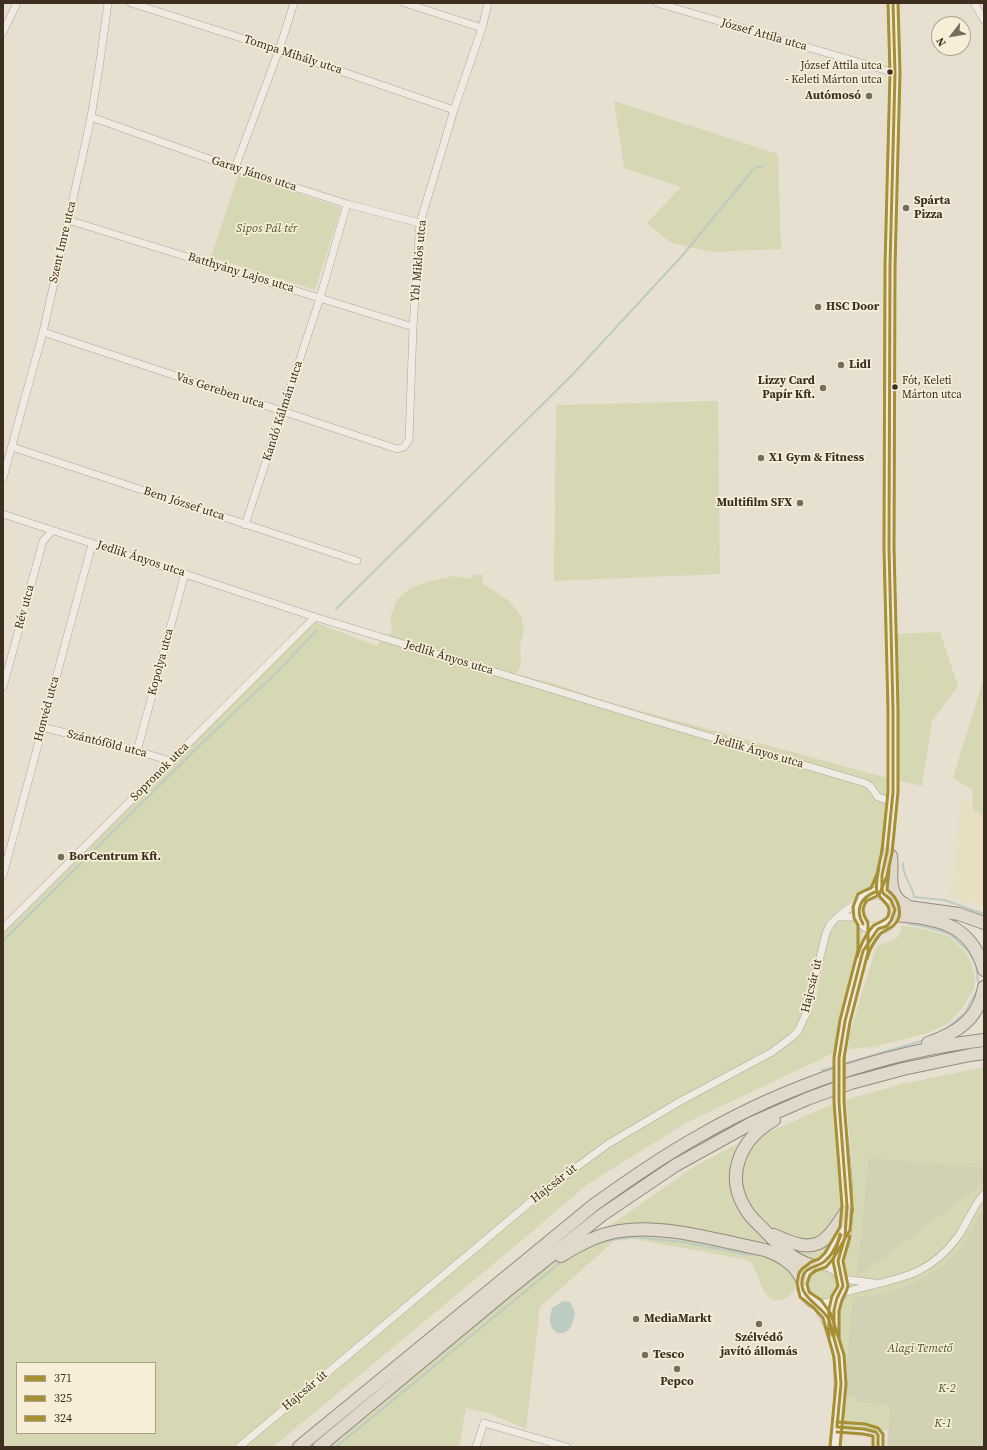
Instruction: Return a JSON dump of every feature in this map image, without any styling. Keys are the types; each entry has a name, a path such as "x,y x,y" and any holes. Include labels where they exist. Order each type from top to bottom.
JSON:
{"highway":[{"path":"887,852 891,856 891,885 900,902 908,907"},
{"path":"894,910 908,907 959,914 984,923"},
{"path":"894,910 942,922 956,929 972,942 979,954 984,970"},
{"path":"901,1055 945,1037 969,1021 980,1004 984,987"},
{"path":"299,1447 595,1204 631,1178 699,1136 766,1102 796,1089 849,1070 901,1055 965,1042 984,1040"},
{"path":"319,1447 508,1290 602,1215 676,1165 752,1123 807,1099 851,1083 903,1069 984,1053"},
{"path":"807,1099 792,1111 772,1121 758,1131 749,1141 738,1161 736,1178 741,1201 751,1217 771,1238 795,1258 818,1265"},
{"path":"766,1232 795,1245 805,1246 814,1244 821,1242 828,1237 847,1210"},
{"path":"508,1290 577,1246 612,1232 636,1229 681,1232 765,1250 788,1262 799,1272 802,1280"}],"main road":[{"path":"879,893 887,852 893,802 893,710 889,548 890,266 895,73 894,3"},
{"path":"834,1338 834,1310 843,1286 838,1262 844,1244 847,1210 839,1102 840,1052 845,1021 863,951 861,920 858,908 862,898 868,894 879,893 891,900 894,910 891,921 887,926 878,929 867,927 861,920"},
{"path":"863,951 878,929"},
{"path":"839,1296 828,1304 817,1304 812,1302 804,1294 802,1289 802,1280 806,1272 829,1256 845,1229"},
{"path":"818,1265 833,1266 841,1276"},
{"path":"817,1304 827,1316 839,1356 841,1384 835,1447"}],"street":[{"path":"3,32 17,3"},
{"name":"Szent Imre utca","path":"3,478 43,332 91,117 108,3"},
{"name":"Tompa Mihály utca","path":"131,3 280,50 454,110"},
{"path":"234,168 280,50 294,3"},
{"path":"405,3 482,28"},
{"name":"Ybl Miklós utca","path":"397,449 404,447 409,440 413,327 420,223 454,110 482,28 488,3"},
{"name":"József Attila utca","path":"657,3 895,73"},
{"path":"974,3 984,20"},
{"name":"Garay János utca","path":"91,117 234,168 347,204 420,223"},
{"path":"320,298 347,204"},
{"name":"Batthyány Lajos utca","path":"68,220 413,327"},
{"name":"Kandó Kálmán utca","path":"245,525 320,298"},
{"name":"Vas Gereben utca","path":"43,332 397,449"},
{"name":"Bem József utca","path":"12,447 357,561"},
{"name":"Jedlik Ányos utca","path":"3,514 315,617 865,783 870,786 878,797 893,802"},
{"name":"Rév utca","path":"3,687 43,541 52,531"},
{"name":"Honvéd utca","path":"3,875 92,544"},
{"name":"Kopolya utca","path":"137,751 185,573"},
{"name":"Sopronok utca","path":"4,926 315,617"},
{"name":"Szántóföld utca","path":"42,727 171,761"},
{"name":"Hajcsár út","path":"239,1447 540,1194 579,1164 621,1136 772,1052 792,1037 798,1031 806,1014 829,925 860,902"},
{"path":"837,918 861,920"},
{"path":"839,1296 878,1283 908,1276 940,1258 957,1237 984,1194"},
{"path":"841,1276 878,1283"},
{"path":"476,1447 484,1423 567,1447"}],"shaded area":[{"path":"961,800 972,803 974,810 984,816 984,907 950,896"},
{"path":"563,1301 570,1302 575,1312 573,1323 570,1328 564,1333 558,1333 553,1329 550,1319 552,1308"}],"green space":[{"path":"614,101 778,154 781,249 713,252 671,243 647,223 681,187 624,168"},
{"name":"Sipos Pál tér","path":"239,173 341,208 315,290 211,257"},
{"path":"718,401 720,574 554,581 556,405"},
{"path":"473,574 483,575 483,584 508,600 521,616 524,631 520,645 521,665 516,674 553,683 605,701 891,779 879,886 875,892 865,891 830,917 826,922 805,1009 796,1030 770,1049 671,1103 676,1108 794,1040 802,1031 813,1007 828,938 836,924 844,919 849,919 859,922 862,929 862,940 836,1053 686,1123 588,1184 273,1447 3,1447 3,931 315,622 376,646 392,632 390,619 397,600 410,588 430,581 454,576 471,579"},
{"path":"940,632 958,686 932,721 922,786 891,779 897,634"},
{"path":"984,677 984,816 974,810 972,803 973,790 953,778"},
{"path":"902,926 924,929 949,936 967,954 972,965 975,981 974,989 961,1010 946,1025 925,1034 872,1047 848,1049 850,1033 875,950 881,945 897,938"},
{"path":"984,1067 984,1327 857,1402 890,1405 888,1431 839,1426 836,1322 842,1299 848,1291 847,1275 840,1263 851,1203 852,1163 846,1100 902,1084"},
{"path":"833,1104 840,1164 841,1210 838,1228 829,1246 821,1258 810,1260 801,1257 763,1225 742,1193 740,1171 747,1153 764,1134"},
{"path":"741,1142 731,1167 731,1188 733,1195 789,1257 729,1238 601,1232 695,1166"},
{"path":"869,1158 984,1168 984,1182 857,1277"},
{"name":"Alagi Temető","path":"984,1208 984,1447 887,1447 890,1405 856,1402 856,1396 844,1395 853,1298 878,1295 908,1286 944,1265 963,1245"},
{"path":"625,1234 679,1237 752,1251 785,1263 796,1279 795,1287 791,1294 786,1298 778,1300 772,1299 763,1290 751,1263 743,1259 634,1239 614,1241 540,1307 526,1429 491,1414 466,1408 459,1447 328,1447 558,1258 583,1246"},
{"path":"822,1269 833,1273 837,1284 833,1295 822,1299 811,1295 807,1284 811,1273"}],"waterway":[{"path":"336,609 573,374 681,257 752,171 757,167 762,167"},
{"path":"3,941 201,744 278,671 317,630"},
{"path":"903,863 904,872 914,897 944,900 984,914"},
{"path":"910,921 909,924 927,927 950,934 969,952 976,964 978,982"},
{"path":"946,1029 965,1013 976,992"},
{"path":"843,1064 925,1040"},
{"path":"822,1070 837,1066"},
{"path":"583,1250 604,1241 634,1237 683,1242 750,1255"},
{"path":"336,1447 562,1261"}],"transit line":[{"name":"324","path":"830,1447 836,1384 834,1357 823,1318 814,1308 800,1297 797,1283 799,1273 802,1269 811,1262 819,1259 825,1253 840,1227 842,1206 834,1102 834,1058 840,1020 858,950 858,925 854,918 853,907 858,894 871,888 877,874 882,851 888,792 888,710 884,548 885,266 890,73 888,3"},
{"name":"371","path":"837,1427 841,1384 839,1356 834,1338 834,1310 837,1298 843,1286 838,1261 845,1237 847,1206 839,1102 839,1058 845,1021 863,951 878,929 887,926 891,921 895,910 891,900 883,893 882,889 882,875 887,852 893,792 893,710 889,548 890,266 895,73 893,3"},
{"name":"325","path":"840,1447 846,1384 844,1355 831,1314 821,1300 809,1292 807,1284 810,1275 815,1271 826,1267 833,1259 850,1230 852,1206 844,1102 844,1058 850,1022 868,952 868,923 863,909 866,901 879,895 887,876 892,853 898,792 898,710 894,548 895,266 900,73 898,3"},
{"name":"324","path":"857,957 870,929 886,919 889,912 888,906 876,889 879,867"},
{"name":"325","path":"867,959 872,946 878,937 891,928 899,916 899,906 894,897 887,890 889,869"},
{"name":"371","path":"863,924 859,914 860,905 866,898 875,892"},
{"name":"324","path":"829,1337 829,1309 832,1296 838,1286 833,1261 840,1234"},
{"name":"371","path":"833,1336 828,1318 804,1292 802,1282 807,1270 828,1259 841,1235"},
{"name":"325","path":"839,1337 839,1311 848,1286 843,1261 850,1236"},
{"name":"324","path":"837,1422 865,1424 878,1428 883,1434 883,1447"},
{"name":"371","path":"837,1427 864,1429 876,1432 878,1435 878,1447"},
{"name":"325","path":"837,1432 873,1436 873,1447"}],"place":[{"name":"József Attila utca - Keleti Márton utca","path":"890,72"},
{"name":"Autómosó","path":"869,96"},
{"name":"Spárta Pizza","path":"906,208"},
{"name":"HSC Door","path":"818,307"},
{"name":"Lidl","path":"841,365"},
{"name":"Fót, Keleti Márton utca","path":"895,387"},
{"name":"Lizzy Card Papír Kft.","path":"823,388"},
{"name":"X1 Gym & Fitness","path":"761,458"},
{"name":"Multifilm SFX","path":"800,503"},
{"name":"BorCentrum Kft.","path":"61,857"},
{"name":"MediaMarkt","path":"636,1319"},
{"name":"Szélvédő javító állomás","path":"759,1324"},
{"name":"Tesco","path":"645,1355"},
{"name":"Pepco","path":"677,1369"}],"park label":[{"name":"K-2","path":"947,1389"},
{"name":"K-1","path":"943,1424"}]}
